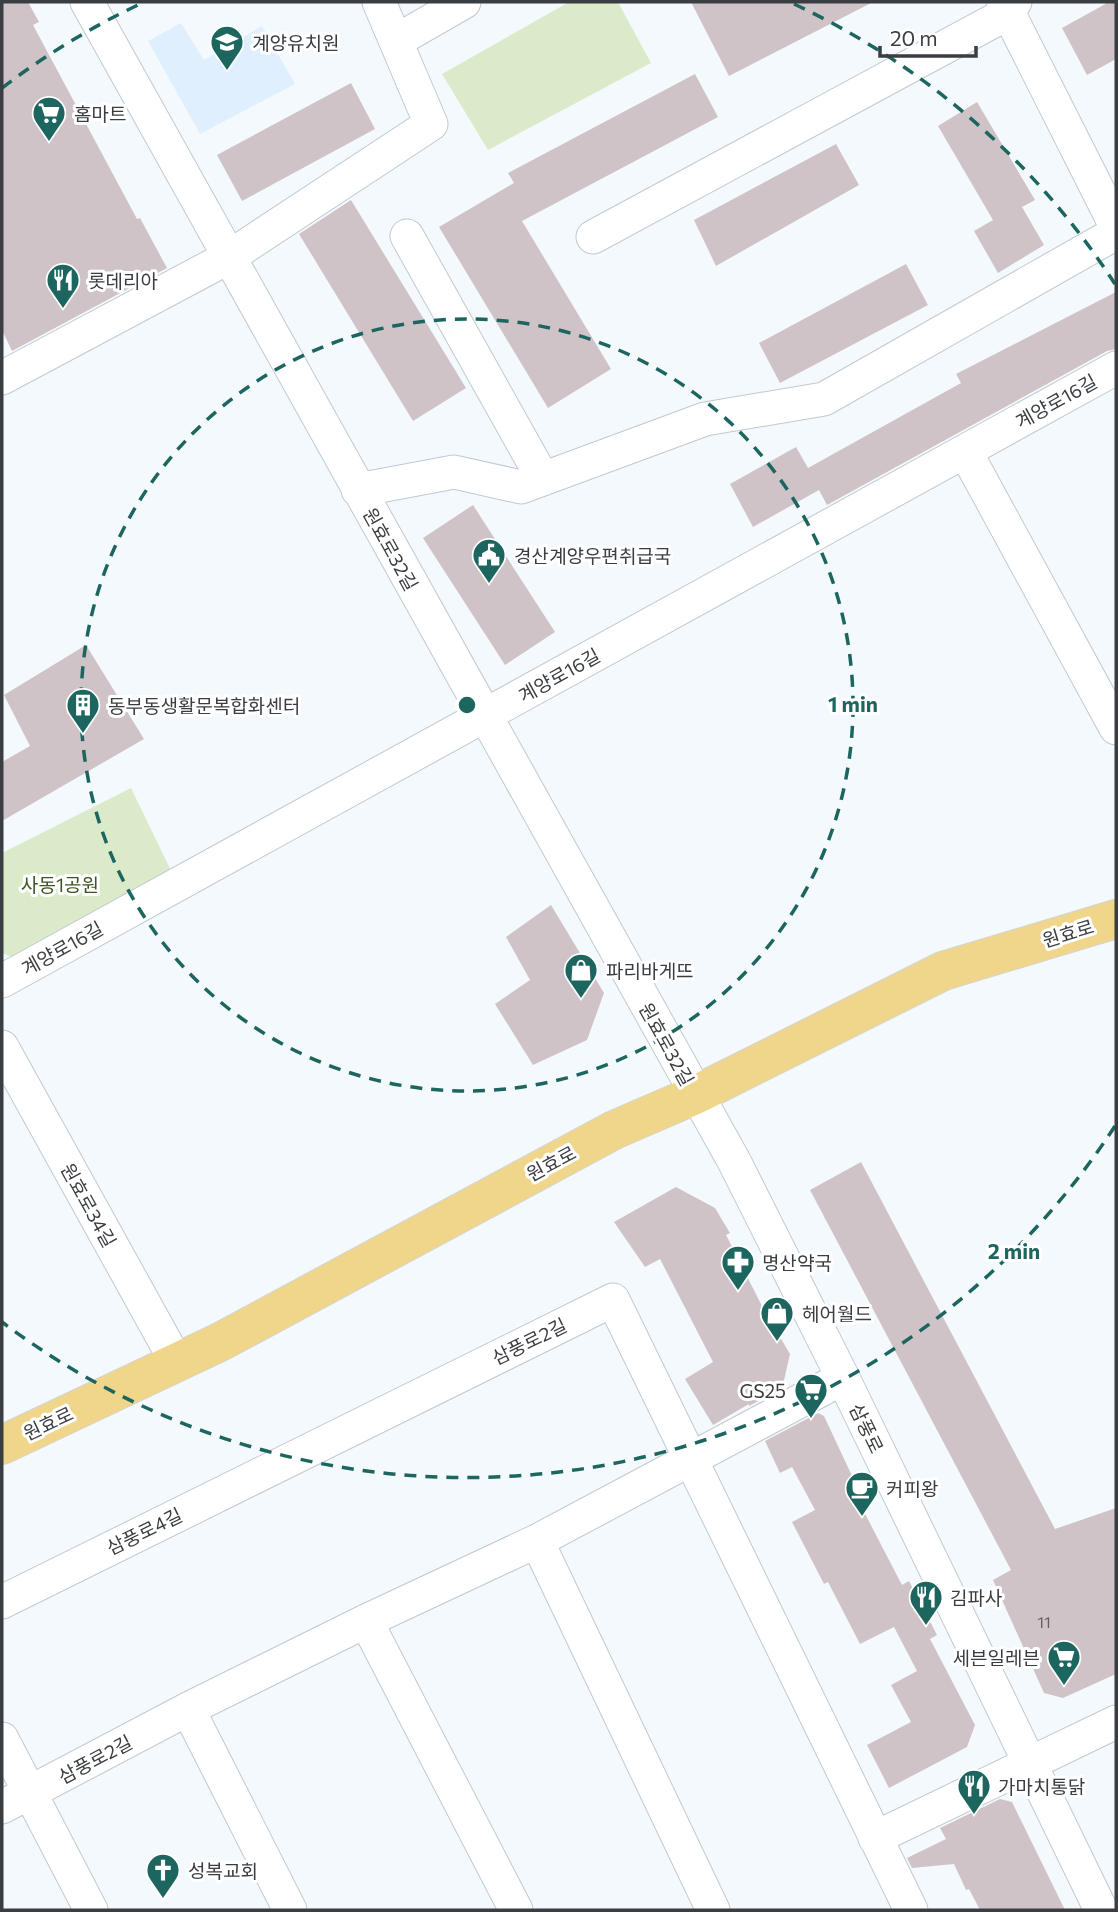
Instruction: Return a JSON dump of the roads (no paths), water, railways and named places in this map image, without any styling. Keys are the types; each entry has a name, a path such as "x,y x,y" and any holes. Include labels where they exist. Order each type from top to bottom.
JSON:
{"main road":[{"name":"원효로","path":"2,1445 219,1342 614,1130 695,1096 943,971 1116,919"}],"street":[{"name":"원효로32길","path":"87,2 695,1096"},
{"path":"2,378 229,257 431,124 379,2"},
{"path":"396,41 464,2"},
{"path":"593,237 1009,5 1116,226"},
{"path":"358,490 454,472 521,487 705,419 824,399 1116,233"},
{"path":"407,236 542,479"},
{"name":"계양로16길","path":"2,982 1116,368"},
{"path":"965,451 1114,720"},
{"name":"원효로34길","path":"2,1047 177,1363"},
{"name":"삼풍로","path":"695,1096 734,1161 843,1378 1101,1910"},
{"name":"삼풍로2길","path":"286,1460 613,1300 875,1838"},
{"name":"삼풍로2길","path":"16,1800 188,1709 537,1541 843,1378"},
{"name":"삼풍로4길","path":"2,1602 286,1460"},
{"path":"537,1541 713,1910"},
{"path":"366,1621 516,1910"},
{"path":"188,1709 290,1910"},
{"path":"911,1910 875,1838 1116,1722"},
{"path":"2,1739 16,1800 91,1910"}],"place":[{"name":"계양유치원","path":"227,72"},
{"name":"홈마트","path":"49,143"},
{"name":"롯데리아","path":"63,310"},
{"name":"경산계양우편취급국","path":"489,585"},
{"name":"동부동생활문복합화센터","path":"83,735"},
{"name":"파리바게뜨","path":"581,1000"},
{"name":"명산약국","path":"738,1292"},
{"name":"헤어월드","path":"777,1343"},
{"name":"GS25","path":"811,1420"},
{"name":"커피왕","path":"862,1518"},
{"name":"김파사","path":"926,1627"},
{"name":"세븐일레븐","path":"1064,1687"},
{"name":"가마치통닭","path":"974,1816"},
{"name":"성복교회","path":"163,1900"}],"park label":[{"name":"사동1공원","path":"60,884"}]}
